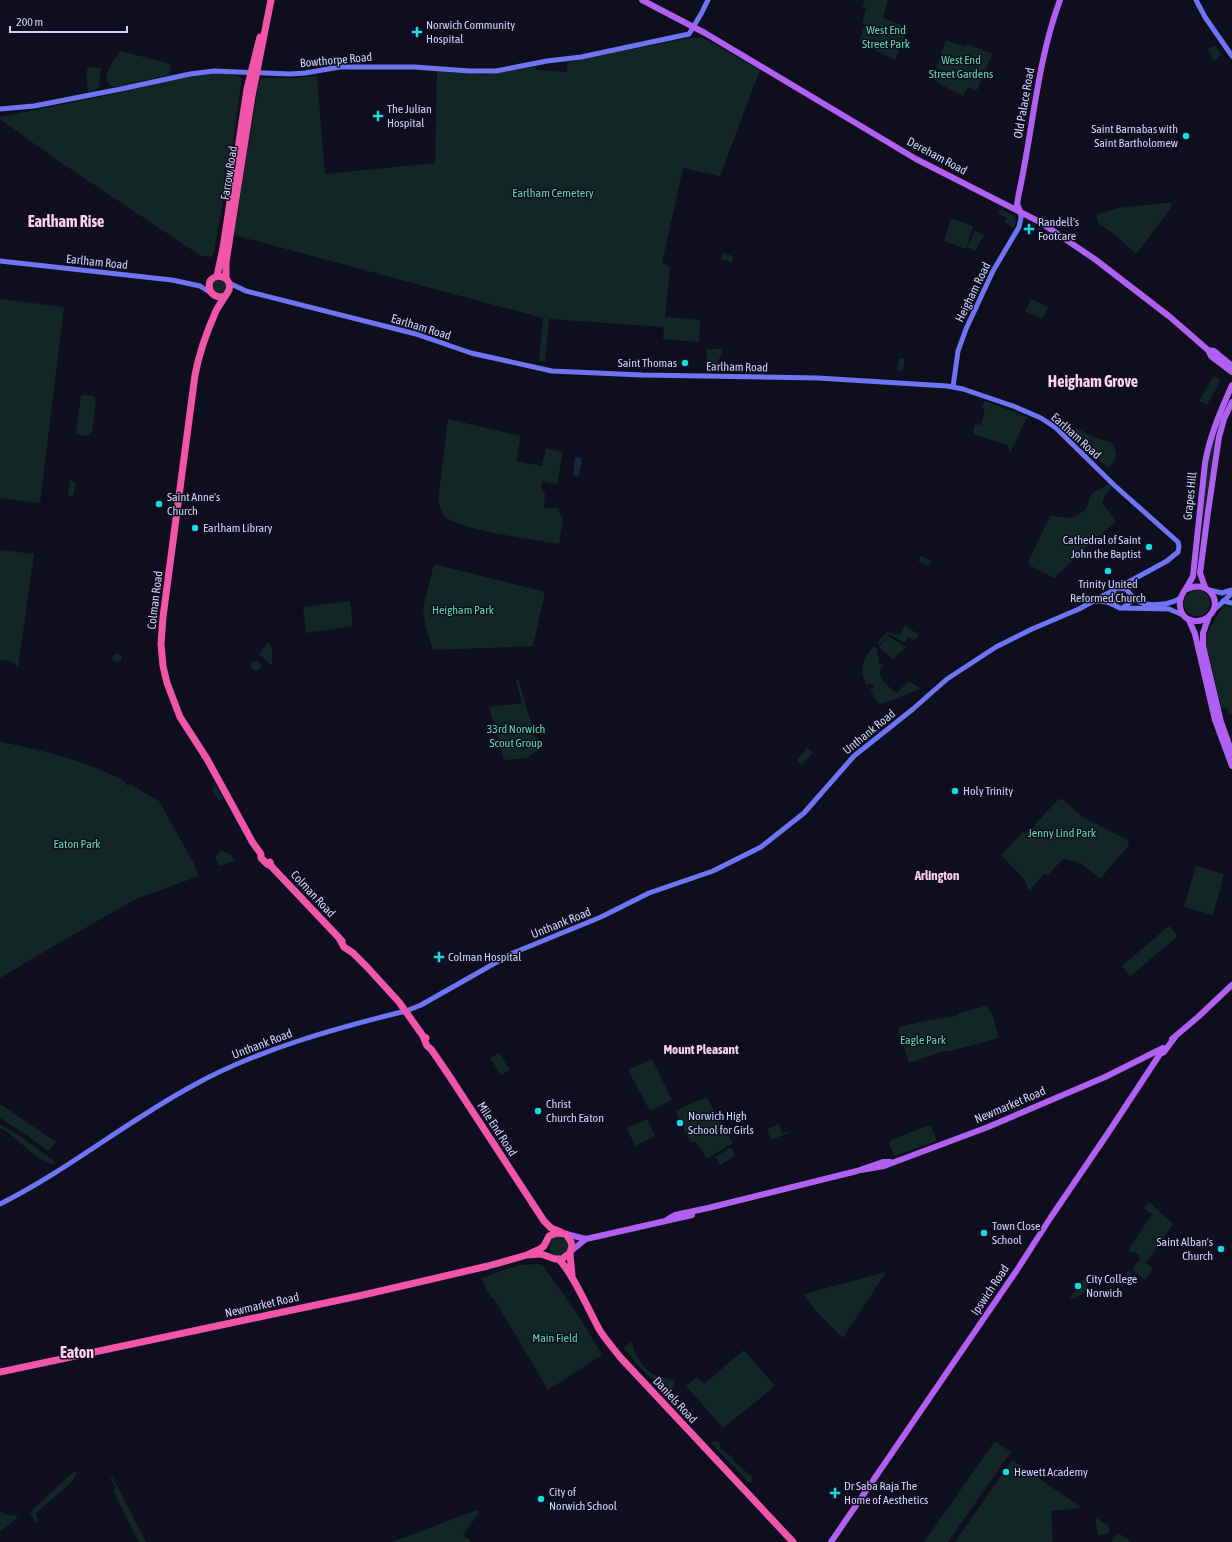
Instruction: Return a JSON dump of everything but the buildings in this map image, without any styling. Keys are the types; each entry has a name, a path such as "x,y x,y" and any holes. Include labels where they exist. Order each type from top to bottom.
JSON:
{"highway":[{"path":"254,73 271,2"},
{"name":"Farrow Road","path":"217,276 221,261 238,140 254,73"},
{"name":"Farrow Road","path":"227,281 226,262 254,73"},
{"path":"210,281 217,276 227,281"},
{"name":"Colman Road","path":"210,281 209,289 212,294 214,306 194,375 163,617 163,666 167,683 180,717 207,759 253,843 261,854 270,861 271,866 348,946 406,1010"},
{"name":"Colman Road","path":"209,327 226,294 227,281"},
{"path":"212,294 217,297 226,294"},
{"name":"Mile End Road","path":"406,1010 431,1046 431,1049 544,1221 551,1228 564,1234"},
{"name":"Mile End Road","path":"544,1221 546,1241"},
{"name":"Newmarket Road","path":"0,1372 435,1279 527,1255 540,1249 554,1233 564,1234"},
{"path":"564,1234 571,1242 571,1252"},
{"path":"546,1241 546,1251 554,1258"},
{"name":"Newmarket Road","path":"527,1255 542,1254 554,1258 565,1258 571,1252"},
{"name":"Daniels Road","path":"571,1252 572,1277"},
{"name":"Daniels Road","path":"554,1258 561,1262 572,1277 600,1331 620,1357 793,1542"},
{"name":"Daniels Road","path":"778,1527 789,1542"}],"main road":[{"name":"Dereham Road","path":"642,0 694,27 910,155 1020,211 1053,231 1096,260 1170,317 1208,350 1214,351 1231,371"},
{"name":"Old Palace Road","path":"1020,211 1017,204 1043,63 1060,0"},
{"name":"Grapes Hill","path":"1185,590 1194,576 1208,448 1223,405 1232,385"},
{"name":"Grapes Hill","path":"1223,405 1232,391"},
{"name":"Grapes Hill","path":"1207,588 1200,573 1208,512 1219,437 1224,419 1232,402"},
{"path":"1232,753 1221,722 1203,646 1203,634 1211,614 1214,600 1207,588 1192,586 1185,590 1181,598 1181,611 1189,620 1195,634 1215,720 1232,766"},
{"path":"1189,620 1200,621 1211,614"},
{"path":"1161,1049 1164,1052 1175,1037 1232,986"},
{"name":"Newmarket Road","path":"564,1234 586,1239 668,1220 675,1215 861,1170 883,1162 892,1162 919,1154 988,1127 1101,1079 1161,1049 1175,1037"},
{"name":"Ipswich Road","path":"831,1540 1017,1270 1108,1133 1161,1049"},
{"name":"Newmarket Road","path":"571,1252 586,1239"}],"street":[{"path":"694,27 708,0"},
{"path":"1196,0 1205,17 1232,56"},
{"name":"Bowthorpe Road","path":"0,109 25,108 198,72 221,71 254,73 306,73 350,67 414,67 470,72 496,71 547,61 581,57 687,35 691,33 694,27"},
{"name":"Heigham Road","path":"953,387 958,351 966,329 993,271 1019,227 1021,218 1020,211"},
{"name":"Earlham Road","path":"0,261 192,284 200,286 212,294"},
{"name":"Earlham Road","path":"192,284 206,284 210,281"},
{"name":"Earlham Road","path":"227,281 246,291 416,334 471,353 552,371 642,375 818,378 953,387 973,392 1013,406 1041,418 1056,428 1114,485 1178,542 1179,549"},
{"name":"Earlham Road","path":"226,294 232,291 246,291"},
{"name":"Unthank Road","path":"0,1204 61,1170 84,1153 143,1115 181,1092 212,1076 295,1042 421,1005 513,953 601,917 648,893 713,871 761,846 804,813 854,756 913,709 947,679 996,647 1032,629 1079,609 1167,561 1174,556 1179,549"},
{"path":"1124,607 1130,602 1131,584 1136,577"},
{"path":"1207,588 1232,602"},
{"path":"1114,605 1111,598 1116,589 1126,589 1142,604 1166,604 1181,598"},
{"path":"1217,593 1232,592"},
{"path":"1211,614 1232,592"},
{"path":"1092,602 1101,601 1120,608 1169,609 1183,615"}],"green space":[{"name":"West End Street Park","path":"865,0 888,0 883,18 908,28 895,60 859,42 865,24 862,23 866,9 862,6"},
{"name":"Earlham Cemetery","path":"689,38 703,38 760,70 720,176 683,168 662,263 669,266 670,270 665,317 700,320 699,342 663,339 664,327 549,319 545,362 539,361 543,318 234,235 258,87 261,78 296,78 317,76 325,174 435,163 437,71 483,75 535,67 536,70 567,72 568,62"},
{"name":"West End Street Gardens","path":"946,40 966,47 967,44 992,54 977,90 968,87 963,96 936,82 942,71 936,68"},
{"path":"1215,46 1221,54 1214,61 1208,50 1210,47"},
{"path":"120,51 171,64 169,75 114,87 109,84 107,75 108,70"},
{"path":"88,67 101,68 99,87 94,91 88,92 86,75"},
{"path":"216,73 237,75 241,78 241,84 231,157 214,252 211,257 201,256 54,158 0,119 0,117 109,95 185,77"},
{"path":"1172,203 1171,208 1136,254 1113,233 1099,224 1096,215 1118,208"},
{"path":"1000,209 1015,217 1016,222 1014,228 1005,222 1007,218 998,214"},
{"path":"951,218 973,226 966,249 944,241"},
{"path":"975,231 984,235 975,251 967,247"},
{"path":"722,253 733,256 732,262 721,259"},
{"path":"219,279 224,281 226,286 224,291 219,293 214,291 212,286 214,281"},
{"path":"0,299 64,307 40,503 0,498"},
{"path":"1031,299 1048,307 1042,319 1025,311"},
{"path":"707,349 722,349 717,367 706,367"},
{"path":"899,358 905,359 903,371 897,370"},
{"path":"1214,376 1221,380 1207,405 1199,401"},
{"path":"81,395 93,396 96,400 92,432 88,436 76,434"},
{"path":"985,401 1027,417 1010,453 1007,445 973,434 975,424 981,425 985,409 982,408"},
{"path":"1223,414 1213,457 1199,546 1208,453"},
{"path":"448,419 521,436 516,461 542,466 546,448 563,452 557,484 542,481 541,489 545,493 544,508 558,508 563,520 559,544 480,530 452,521 444,516 438,501"},
{"path":"1061,424 1075,430 1076,428 1096,438 1112,443 1116,453 1114,461 1108,468 1060,427"},
{"path":"70,479 76,483 73,496 68,497"},
{"path":"1109,484 1112,488 1105,495 1102,503 1116,522 1094,540 1054,578 1031,566 1028,562 1050,516 1071,518 1086,510 1091,494"},
{"path":"0,550 34,554 18,667 11,661 0,660"},
{"path":"921,556 931,561 929,566 918,561"},
{"name":"Heigham Park","path":"434,564 545,592 533,646 433,650 426,628 423,609"},
{"path":"1197,590 1206,594 1210,603 1206,612 1197,616 1188,612 1184,603 1188,594"},
{"path":"1121,591 1126,593 1128,598 1126,603 1121,605 1116,603 1114,598 1116,593"},
{"path":"350,601 353,626 306,633 303,607"},
{"path":"1223,606 1232,606 1232,714 1229,715 1227,708 1222,709 1205,640 1211,625 1214,624 1214,621"},
{"path":"905,625 919,635 914,640 908,637 905,643 889,634 879,645 877,643 887,632 900,635"},
{"path":"888,636 906,647 893,659 879,647"},
{"path":"268,642 272,649 272,666 259,654"},
{"path":"874,646 878,651 878,662 883,665 880,673 886,684 897,693 908,681 920,688 897,699 879,704 870,690 874,687 871,684 866,685 862,669 864,660"},
{"path":"115,654 119,654 121,658 119,662 115,662 113,660 113,656"},
{"path":"254,661 258,661 260,662 260,670 254,671 251,668 251,664"},
{"name":"33rd Norwich Scout Group","path":"518,679 539,749 526,758 504,760 489,707 522,703 516,680"},
{"name":"Eaton Park","path":"0,742 81,762 126,782 125,784 129,786 130,784 159,801 193,862 199,876 136,899 0,978"},
{"path":"807,748 813,753 802,765 797,760"},
{"path":"214,782 223,798 222,800 218,800 212,789 215,787 212,783"},
{"name":"Jenny Lind Park","path":"1061,799 1082,817 1128,840 1129,845 1100,879 1081,863 1063,859 1049,874 1044,874 1029,891 1025,880 1001,855 1023,832 1026,833 1035,826 1036,823 1058,800"},
{"path":"220,850 230,854 235,860 220,866 215,858"},
{"path":"1196,866 1224,874 1213,915 1184,907"},
{"path":"1169,926 1178,936 1130,976 1122,966"},
{"name":"Eagle Park","path":"986,1006 992,1013 999,1038 951,1051 944,1051 909,1063 898,1030 900,1027 924,1021 956,1016 958,1013"},
{"path":"499,1053 510,1070 501,1075 490,1058"},
{"path":"652,1059 672,1100 650,1111 628,1070"},
{"path":"707,1098 733,1143 707,1159 696,1142 690,1142 676,1111 696,1101"},
{"path":"0,1104 56,1142 48,1151 0,1118"},
{"path":"647,1119 655,1136 635,1146 627,1128"},
{"path":"0,1124 20,1136 54,1161 55,1164 40,1159 33,1154 14,1137 0,1128"},
{"path":"779,1124 781,1133 792,1131 771,1140 767,1129"},
{"path":"929,1125 931,1126 937,1141 894,1156 889,1143 891,1140"},
{"path":"731,1147 735,1156 720,1165 715,1157"},
{"path":"1149,1202 1173,1224 1146,1263 1153,1268 1145,1280 1132,1269 1137,1262 1140,1261 1139,1254 1128,1251 1152,1214 1144,1208"},
{"path":"559,1236 566,1239 569,1246 566,1253 559,1256 552,1253 549,1246 552,1239"},
{"name":"Main Field","path":"519,1265 542,1265 547,1271 580,1318 602,1355 548,1390 493,1297 491,1298 481,1278"},
{"path":"1129,1270 1132,1273 1123,1287 1119,1285"},
{"path":"886,1272 843,1338 815,1310 804,1294"},
{"path":"1085,1277 1088,1279 1086,1290 1079,1296 1072,1299 1070,1298"},
{"path":"632,1342 635,1353 641,1363 649,1371 659,1377 675,1381 673,1390 660,1385 653,1380 624,1349 624,1347"},
{"path":"744,1350 775,1386 723,1428 686,1386 697,1377 704,1384"},
{"path":"995,1441 1011,1452 948,1542 924,1542"},
{"path":"711,1442 719,1442 721,1449 732,1457 735,1462 753,1478 752,1482 748,1482 713,1445"},
{"path":"1012,1460 1082,1508 1051,1511 1053,1542 955,1542"},
{"path":"72,1473 77,1473 73,1481 35,1514 39,1521 36,1522 30,1512"},
{"path":"110,1477 113,1478 146,1542 139,1542 113,1490 116,1488"},
{"path":"0,1510 5,1514 15,1515 18,1517 0,1532"},
{"path":"477,1510 479,1513 463,1535 473,1542 392,1542"},
{"path":"1095,1517 1108,1526 1110,1530 1107,1534 1098,1535"},
{"path":"1120,1534 1131,1542 1112,1542 1113,1537"}],"water":[{"path":"575,457 582,458 579,476 573,475"}],"place":[{"name":"Norwich Community Hospital","path":"417,32"},
{"name":"The Julian Hospital","path":"378,116"},
{"name":"Saint Barnabas with Saint Bartholomew","path":"1186,136"},
{"name":"Randell's Footcare","path":"1029,229"},
{"name":"Saint Thomas","path":"685,363"},
{"name":"Saint Anne's Church","path":"159,504"},
{"name":"Earlham Library","path":"195,528"},
{"name":"Cathedral of Saint John the Baptist","path":"1149,547"},
{"name":"Trinity United Reformed Church","path":"1108,571"},
{"name":"Holy Trinity","path":"955,791"},
{"name":"Colman Hospital","path":"439,957"},
{"name":"Christ Church Eaton","path":"538,1111"},
{"name":"Norwich High School for Girls","path":"680,1123"},
{"name":"Town Close School","path":"984,1233"},
{"name":"Saint Alban's Church","path":"1221,1249"},
{"name":"City College Norwich","path":"1078,1286"},
{"name":"Hewett Academy","path":"1006,1472"},
{"name":"Dr Saba Raja The Home of Aesthetics","path":"835,1493"},
{"name":"City of Norwich School","path":"541,1499"}],"district":[{"name":"Earlham Rise","path":"66,221"},
{"name":"Heigham Grove","path":"1093,381"},
{"name":"Arlington","path":"937,875"},
{"name":"Mount Pleasant","path":"701,1049"},
{"name":"Eaton","path":"77,1352"}]}
